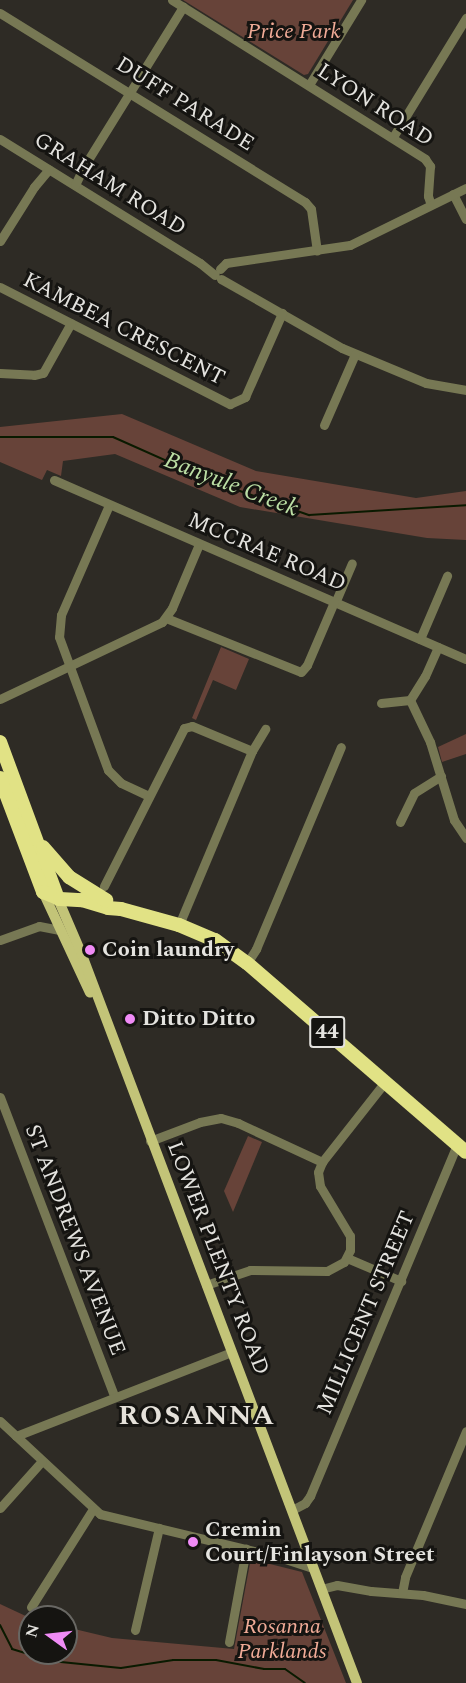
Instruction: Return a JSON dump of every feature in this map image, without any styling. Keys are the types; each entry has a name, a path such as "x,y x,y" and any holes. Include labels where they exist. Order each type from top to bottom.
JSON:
{"highway":[{"name":"LOWER PLENTY ROAD","path":"0,742 42,859 46,889"},
{"name":"LOWER PLENTY ROAD","path":"2,787 34,872 46,889 58,899"},
{"name":"44","path":"30,828 54,862 75,882 121,909"},
{"path":"34,872 40,869 42,859"},
{"path":"46,889 68,879 75,882"},
{"name":"44","path":"58,899 82,900 108,908 121,909 179,925 215,940 247,963 463,1149"}],"main road":[{"name":"LOWER PLENTY ROAD","path":"46,889 52,913 104,1017"},
{"name":"LOWER PLENTY ROAD","path":"58,899 357,1683"}],"street":[{"name":"LYON ROAD","path":"172,0 393,137 428,162 428,196 431,205"},
{"path":"309,85 361,0"},
{"path":"73,184 183,7"},
{"name":"DUFF PARADE","path":"0,13 308,205 317,251"},
{"path":"393,137 466,18"},
{"name":"GRAHAM ROAD","path":"0,139 324,339 435,386 466,390"},
{"path":"0,242 46,167"},
{"path":"220,273 237,263 356,243 466,188"},
{"path":"453,194 466,219"},
{"name":"KAMBEA CRESCENT","path":"0,287 230,404 239,402 247,393 282,313"},
{"path":"0,373 34,375 44,373 71,323"},
{"path":"324,425 355,354"},
{"name":"MCCRAE ROAD","path":"54,480 466,659"},
{"path":"108,505 60,620 59,642 108,770 121,783 149,796"},
{"path":"0,699 156,626 166,618 200,544"},
{"path":"166,618 298,672 307,665 352,563"},
{"path":"420,639 447,576"},
{"path":"410,700 438,647"},
{"path":"381,703 410,700"},
{"path":"410,700 430,742 454,820 466,838"},
{"path":"104,886 186,727 195,728 252,752"},
{"path":"179,925 252,752 265,729"},
{"path":"247,963 256,950 341,747"},
{"path":"400,822 414,793 441,776"},
{"path":"0,940 37,926 52,913"},
{"path":"37,926 49,926 60,930"},
{"path":"206,1285 250,1270 327,1271 340,1265 347,1258 351,1245 348,1232 318,1181 322,1162 385,1082"},
{"name":"ST ANDREWS AVENUE","path":"0,1097 114,1396"},
{"path":"150,1141 200,1122 220,1118 238,1123 322,1162"},
{"name":"MILLICENT STREET","path":"290,1506 305,1503 310,1496 400,1281 463,1149"},
{"path":"347,1258 400,1281"},
{"path":"16,1436 231,1352"},
{"path":"0,1421 93,1509 104,1515 279,1557 313,1568"},
{"path":"402,1593 405,1577 466,1431"},
{"path":"0,1508 42,1461"},
{"path":"32,1605 93,1509"},
{"path":"135,1630 159,1528"},
{"path":"229,1642 246,1549"},
{"path":"279,1557 307,1551"},
{"path":"321,1589 338,1585 466,1604"}],"green space":[{"name":"Price Park","path":"183,0 353,0 308,74 304,75"},
{"path":"122,414 256,471 416,498 466,491 466,540 427,538 240,507 115,454 63,461 61,476 47,470 42,480 0,462 0,427"},
{"path":"221,647 249,659 236,690 213,680 196,720 192,718"},
{"path":"466,734 466,754 442,762 438,747"},
{"path":"248,1136 262,1142 233,1212 224,1191"},
{"name":"Rosanna Parklands","path":"254,1560 302,1572 346,1683 0,1683 0,1604 18,1612 18,1665 78,1665 78,1630 112,1638 234,1649 250,1563"}],"waterway":[{"name":"Banyule Creek","path":"0,437 113,437 214,482 309,515 466,505"},
{"path":"0,1625 12,1649 51,1661 121,1668 173,1660 216,1660 264,1669 285,1669 305,1683"}],"place":[{"name":"Coin laundry","path":"90,950"},
{"name":"Ditto Ditto","path":"130,1019"},
{"name":"Cremin Court/Finlayson Street","path":"193,1542"}],"district":[{"name":"ROSANNA","path":"197,1416"}]}
